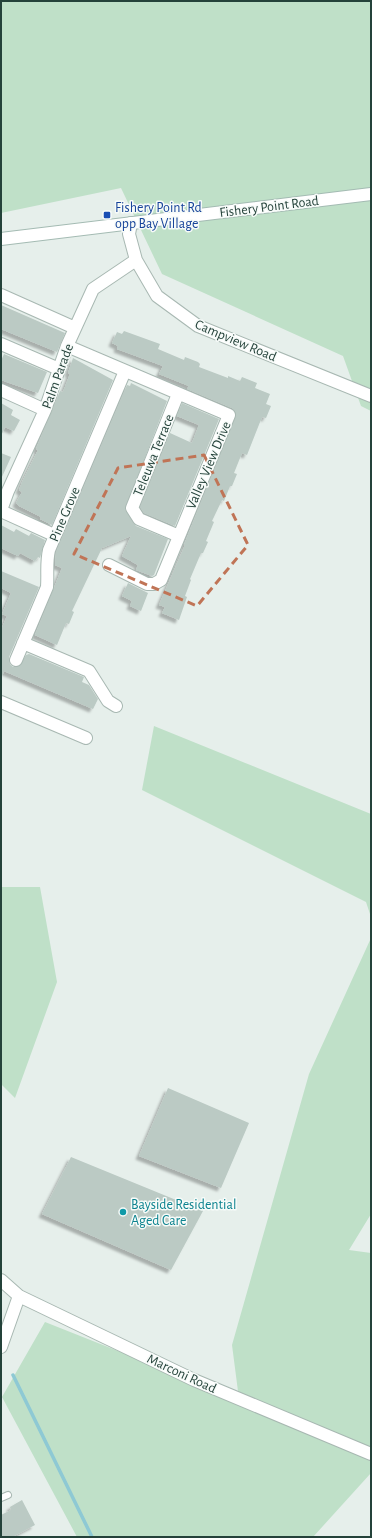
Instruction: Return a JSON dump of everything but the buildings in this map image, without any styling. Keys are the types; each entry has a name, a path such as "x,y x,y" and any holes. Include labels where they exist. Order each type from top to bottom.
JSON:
{"street":[{"name":"Fishery Point Road","path":"1,239 371,194"},
{"name":"Campview Road","path":"132,223 129,234 136,260 157,296 198,326 371,396"},
{"name":"Palm Parade","path":"1,511 4,490 45,410 67,346 93,289 136,260"},
{"path":"1,295 75,328"},
{"path":"1,344 59,369"},
{"name":"Valley View Drive","path":"67,346 229,415 161,580 154,584 141,582 109,565"},
{"name":"Pine Grove","path":"16,660 47,587 48,577 46,565 54,536 125,371"},
{"path":"1,390 45,410"},
{"name":"Teleuwa Terrace","path":"178,394 132,508 139,519 179,536"},
{"path":"1,511 54,536"},
{"path":"23,644 89,671 108,701 116,706"},
{"path":"1,702 86,738"},
{"name":"Marconi Road","path":"1,1280 19,1296 194,1380 371,1454"},
{"path":"1,1328 19,1296"},
{"path":"1,1347 19,1296"}],"lane":[{"path":"1,1498 8,1495"}],"highlighted area":[{"path":"204,455 248,545 197,606 74,554 118,468"}],"green space":[{"path":"1,1 371,1 371,411 361,406 343,356 162,274 121,188 1,213"},
{"path":"154,726 371,814 371,917 366,902 142,790"},
{"path":"1,887 40,887 57,982 15,1098 1,1084"},
{"path":"371,938 371,1214 349,1250 371,1253 371,1473 313,1537 77,1537 2,1397 45,1322 239,1399 232,1345 309,1074"}],"waterway":[{"path":"13,1375 92,1537"}],"place":[{"name":"Fishery Point Rd opp Bay Village","path":"107,215"},
{"name":"Bayside Residential Aged Care","path":"123,1212"}]}
